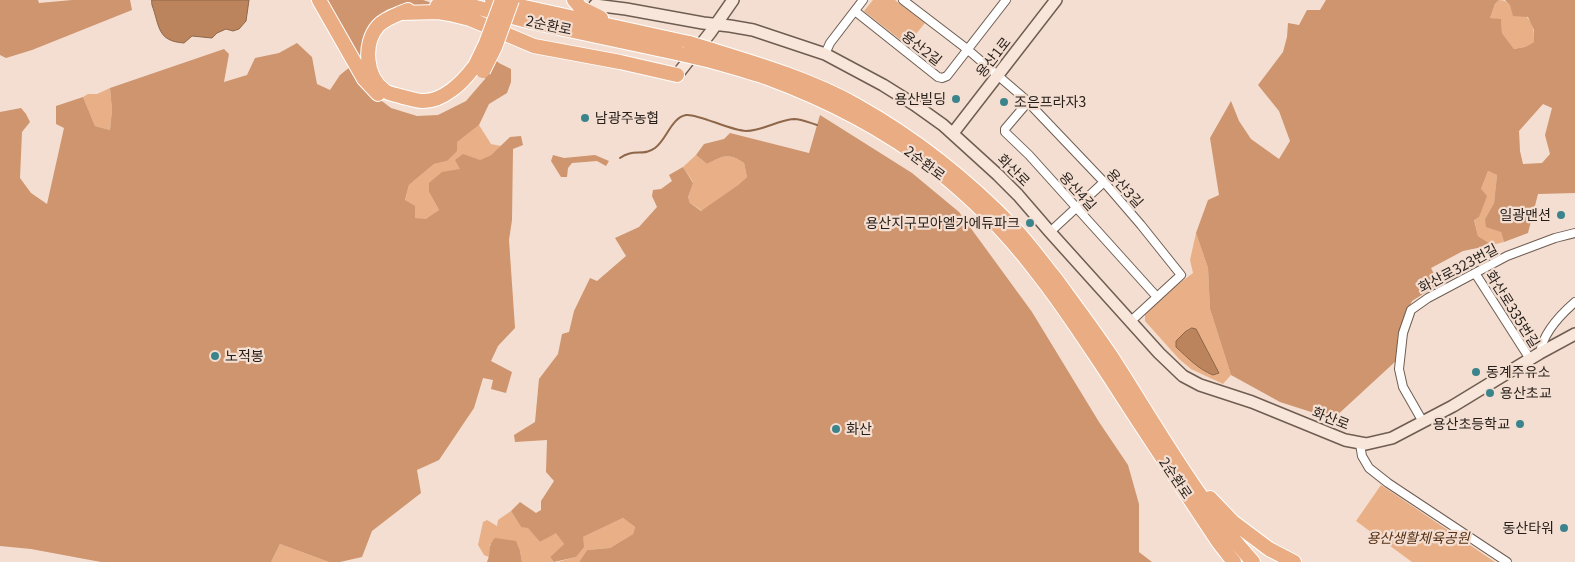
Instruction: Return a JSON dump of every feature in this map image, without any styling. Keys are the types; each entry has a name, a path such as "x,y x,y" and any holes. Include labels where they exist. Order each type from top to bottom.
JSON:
{"highway":[{"path":"318,0 364,80 383,99 399,106 425,108 451,101 479,69 495,47 512,0"},
{"name":"2순환로","path":"450,0 531,22 685,49 774,70 854,104 926,150 987,201 1018,232 1078,308 1214,515 1253,562"},
{"name":"2순환로","path":"492,0 666,39 685,49"},
{"path":"466,5 416,8 400,13 379,25 370,38 368,63 375,80 385,91 422,102 439,97 460,84 479,69 486,43 502,0"},
{"path":"574,0 581,8 594,15 666,39"},
{"path":"400,13 438,12 450,14 470,19 534,46 620,62 677,76"},
{"name":"2순환로","path":"711,55 811,95 854,116 934,168 973,202 1007,236 1036,270 1062,306 1219,543 1234,562"},
{"path":"1193,484 1233,522 1269,549 1294,562"}],"main road":[{"path":"677,76 733,0"},
{"name":"용산1로","path":"953,133 1056,0"},
{"name":"화산로","path":"594,5 753,30 825,54 883,85 915,105 953,133 1018,195 1172,367 1191,381 1252,402 1331,435 1360,444 1380,442 1392,438 1575,334"}],"street":[{"path":"825,54 830,43 863,0"},
{"name":"용산3길","path":"903,0 998,74 1028,102 1104,182 1181,276 1131,322"},
{"name":"용산2길","path":"854,11 938,77 942,78 947,76 1006,0"},
{"name":"용산4길","path":"1028,102 1005,129 1005,132 1029,155 1157,297"},
{"path":"1050,232 1104,182"},
{"name":"화산로323번길","path":"1423,422 1404,387 1399,369 1401,345 1406,322 1412,310 1420,302 1526,248 1575,233"},
{"name":"화산로335번길","path":"1475,273 1535,356"},
{"path":"1535,356 1546,335 1575,302"},
{"name":"화산로","path":"1360,444 1362,456 1368,468 1507,562"}],"green space":[{"path":"873,0 895,0 925,23 907,45 864,11"},
{"path":"1499,0 1507,2 1527,17 1532,25 1534,42 1525,47 1514,49 1502,33 1501,20 1490,18 1495,4"},
{"path":"110,88 112,110 110,130 95,126 83,97 88,94 97,94"},
{"path":"479,125 491,144 501,146 491,155 461,169 429,192 439,210 426,220 414,218 405,201 409,185 434,164 447,161 456,142"},
{"path":"696,155 707,164 722,157 734,157 744,163 747,177 702,211 690,203 688,197 693,182 683,167"},
{"path":"1488,171 1497,175 1494,203 1485,219 1501,232 1504,242 1492,245 1478,236 1474,219 1479,217 1481,189"},
{"path":"1196,233 1208,268 1210,309 1231,375 1223,384 1191,369 1179,359 1145,321 1145,314 1165,294 1193,273 1190,260"},
{"name":"용산생활체육공원","path":"1381,485 1495,562 1412,562 1356,521"},
{"path":"511,511 521,527 528,527 540,542 556,532 564,544 550,557 554,562 522,562 520,551 490,544 489,557 484,555 478,545 483,522 487,520 497,526 498,520"},
{"path":"623,518 635,527 633,534 610,548 587,550 579,562 557,562 576,557 583,537"},
{"path":"280,544 329,562 271,562"}],"shaded area":[{"path":"0,0 38,0 39,3 72,0 130,0 132,10 32,50 6,58 0,55"},
{"path":"152,0 249,0 246,21 239,29 233,31 226,29 217,33 212,38 192,36 184,43 175,42 164,36 161,32"},
{"path":"326,0 423,0 432,3 431,7 419,5 397,9 367,37 373,85"},
{"path":"1326,0 1499,0 1495,4 1490,18 1501,19 1502,33 1514,49 1525,47 1534,42 1534,30 1528,17 1513,16 1510,5 1505,0 1575,0 1575,193 1538,194 1528,233 1504,242 1501,232 1486,227 1485,219 1494,203 1497,175 1488,171 1481,189 1487,196 1479,217 1474,220 1478,236 1492,245 1463,251 1431,268 1439,284 1412,301 1398,333 1397,360 1333,419 1280,402 1231,375 1210,309 1208,268 1196,233 1208,200 1219,195 1210,138 1231,101 1239,121 1251,139 1279,159 1290,141 1279,111 1258,85 1283,52 1288,23 1299,25 1307,10 1320,10","holes":["1543,104 1552,108 1545,135 1550,154 1542,163 1523,164 1519,131"]},
{"path":"297,43 312,57 317,84 330,90 340,75 350,67 370,92 391,108 417,116 438,115 466,101 485,79 492,56 499,63 511,69 511,82 507,93 489,104 479,125 457,142 457,151 447,161 434,164 409,185 405,200 415,206 415,218 426,219 439,210 429,192 429,183 442,172 460,169 455,160 463,154 480,160 491,155 510,137 521,136 523,145 513,149 512,220 509,240 515,328 498,346 491,361 512,372 506,393 491,389 493,380 483,378 474,408 439,460 417,470 421,493 372,531 362,557 340,562 329,562 280,544 271,562 101,562 31,549 0,546 0,112 21,108 26,114 30,122 22,132 20,178 31,193 47,204 64,128 56,124 56,106 83,97 95,126 110,130 112,110 110,88 224,49 229,54 224,82 247,75 255,58 279,53"},
{"path":"820,115 912,173 959,212 1032,312 1099,422 1128,465 1139,504 1139,552 1152,562 579,562 587,550 610,548 633,534 635,527 623,518 583,537 584,547 576,557 554,562 550,557 564,544 556,533 540,542 528,528 521,527 511,511 520,502 536,513 541,510 541,501 554,481 546,472 547,440 515,442 514,435 535,422 539,379 558,354 562,334 569,332 574,311 590,278 597,281 626,256 615,238 639,227 657,207 652,196 653,190 661,189 672,181 669,175 683,167 693,183 688,197 690,203 701,211 747,177 744,163 734,157 722,157 707,164 696,155 704,144 724,139 730,133 809,153"},
{"path":"553,155 564,158 595,155 609,161 606,166 597,161 572,163 568,168 567,177 561,177 551,161"},
{"path":"1192,328 1196,329 1219,373 1213,375 1203,370 1176,347 1176,341"},
{"path":"495,538 516,541 522,562 487,562 491,544"}],"waterway":[{"path":"620,158 629,153 651,151 659,144 673,124 686,115 746,131 794,119 817,125"}],"place":[{"name":"용산빌딩","path":"956,99"},
{"name":"조은프라자3","path":"1004,102"},
{"name":"남광주농협","path":"585,118"},
{"name":"일광맨션","path":"1561,215"},
{"name":"용산지구모아엘가에듀파크","path":"1030,223"},
{"name":"노적봉","path":"215,356"},
{"name":"동계주유소","path":"1476,372"},
{"name":"용산초교","path":"1490,393"},
{"name":"용산초등학교","path":"1520,424"},
{"name":"화산","path":"836,429"},
{"name":"동산타워","path":"1564,528"}]}
